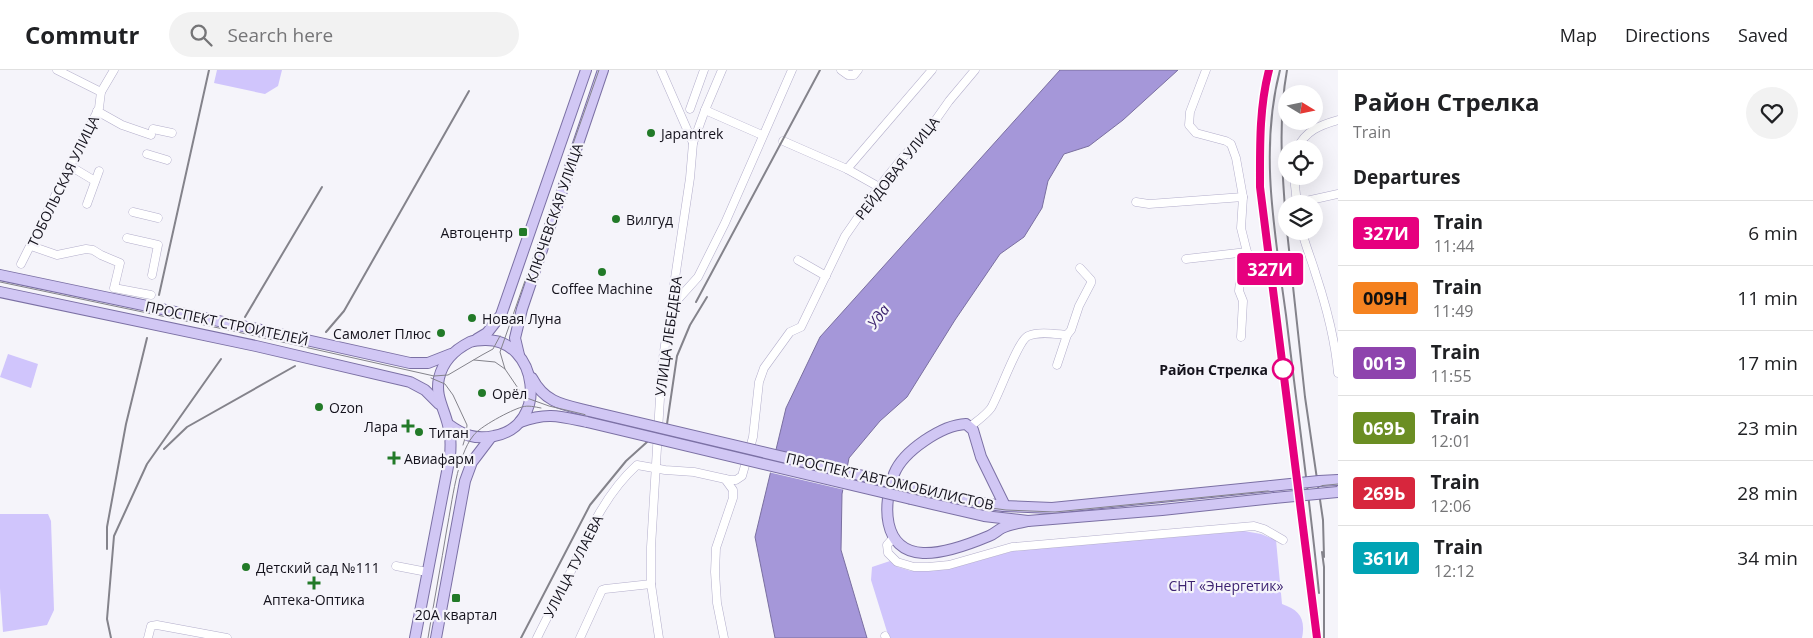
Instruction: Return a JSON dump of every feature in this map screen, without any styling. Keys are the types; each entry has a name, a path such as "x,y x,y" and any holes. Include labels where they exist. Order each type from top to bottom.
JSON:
{"main road":[{"name":"КЛЮЧЕВСКАЯ УЛИЦА","path":"475,340 487,333 501,315 586,70"},
{"name":"КЛЮЧЕВСКАЯ УЛИЦА","path":"519,356 515,338 522,309 603,70"},
{"name":"ПРОСПЕКТ СТРОИТЕЛЕЙ","path":"0,275 252,328 410,364 428,363 452,353"},
{"name":"ПРОСПЕКТ СТРОИТЕЛЕЙ","path":"0,292 256,346 410,382 425,390 440,404"},
{"path":"415,638 450,456 451,437 437,396 441,369 452,353 475,340 498,341 512,348 525,366 531,388 531,397 526,414 520,422 501,435 491,437 472,437 461,433 448,424"},
{"name":"ПРОСПЕКТ АВТОМОБИЛИСТОВ","path":"525,366 536,386 544,395 559,404 968,501 1005,506 1052,508 1338,480"},
{"name":"ПРОСПЕКТ АВТОМОБИЛИСТОВ","path":"520,422 544,415 565,417 984,516 1028,521 1162,510 1338,492"},
{"path":"1005,506 981,457 971,426 959,424 926,439 913,450 894,473 886,505 887,522 894,537 907,550 923,553 958,547 991,536 1003,528 1028,521"},
{"path":"436,638 465,480 472,462 491,437"},
{"path":"984,516 989,521 991,536"}],"street":[{"path":"57,70 101,92"},
{"name":"ТОБОЛЬСКАЯ УЛИЦА","path":"21,264 98,111 101,92 114,70"},
{"path":"690,109 704,70"},
{"name":"УЛИЦА ЛЕБЕДЕВА","path":"659,638 651,584 662,364 694,143 705,109 722,70"},
{"path":"671,307 698,277 792,70"},
{"path":"841,70 851,76 858,70"},
{"path":"847,169 932,70"},
{"name":"РЕЙДОВАЯ УЛИЦА","path":"725,479 736,480 742,476 753,437 759,382 764,368 790,332 801,326 845,236 878,187 930,128 948,101 975,70"},
{"path":"1206,70 1190,112 1189,125 1196,133 1231,144 1236,158 1244,197 1241,228 1247,252 1239,292 1243,300 1241,338"},
{"path":"661,72 694,143"},
{"path":"676,105 690,109 705,109 762,135"},
{"path":"98,111 122,125 152,132 172,133"},
{"path":"1302,140 1308,132 1323,124 1338,120"},
{"path":"783,141 847,169 878,187"},
{"path":"147,154 167,160"},
{"path":"70,166 95,181"},
{"path":"87,204 99,172"},
{"path":"1323,197 1338,194"},
{"path":"1136,202 1149,204 1244,197"},
{"path":"133,212 158,218"},
{"path":"127,238 158,245 152,275"},
{"path":"1304,240 1328,314 1338,373"},
{"path":"31,246 57,255 86,249 93,250 120,263 114,288 151,295"},
{"path":"1186,259 1247,252"},
{"path":"798,260 826,276"},
{"path":"1057,365 1067,335 1071,330 1079,306 1091,282 1080,268"},
{"path":"971,426 990,410 1020,343 1026,336 1034,334 1067,335"},
{"name":"УЛИЦА ТУЛАЕВА","path":"537,638 593,523 623,478 637,465 706,474 725,479"},
{"path":"724,638 717,603 715,572 716,548 733,498 733,490 725,479"},
{"path":"894,537 887,545 888,553 897,562 914,567 949,566 1012,547 1254,526 1264,529 1283,540"},
{"path":"396,566 427,572"},
{"path":"580,638 602,590 651,584"},
{"path":"148,638 151,626 157,625 227,638"}],"green space":[{"path":"217,70 282,70 278,86 265,94 214,83"},
{"path":"8,354 38,364 31,388 0,377"},
{"path":"0,514 48,514 51,521 54,610 47,625 3,632 0,588"},
{"name":"СНТ «Энергетик»","path":"1244,531 1261,534 1276,540 1282,604 1293,609 1300,616 1303,625 1302,638 889,638 871,580 872,567 890,561 898,567 911,571 949,569 1013,551"}],"water":[{"name":"Уда","path":"1060,70 1178,70 1123,120 1089,146 1064,154 1048,181 1042,208 1024,237 1000,254 955,320 907,397 880,421 849,458 842,494 841,550 867,638 775,638 755,537 786,408 820,337"}],"pier":[{"path":"773,451 849,470 845,490 768,472"}],"tram line":[{"path":"599,70 500,352 505,369 524,397 549,406 913,493 969,505 1006,510 1055,512 1338,484"},
{"path":"0,282 434,376 448,375 493,349 500,336"},
{"path":"474,360 495,362 505,369"},
{"path":"431,378 445,384 453,395 467,425 463,445"},
{"path":"428,638 453,493 459,467 467,445 476,432 503,415 524,406 541,408"}],"railway":[{"path":"159,295 209,70"},
{"path":"696,302 820,70"},
{"path":"1269,70 1260,132 1260,187 1317,638"},
{"path":"1280,70 1274,100 1271,131 1271,192 1319,593"},
{"path":"1284,195 1282,108 1287,70"},
{"path":"326,332 344,311 469,91"},
{"path":"245,317 322,187"},
{"path":"1288,240 1305,397 1323,520 1324,557"},
{"path":"521,638 590,505 626,461 667,424 677,356 690,325 707,297"},
{"path":"107,549 107,527 126,424 147,338"},
{"path":"111,638 107,619 114,536 147,464 221,359"},
{"path":"164,449 187,427 295,366"},
{"path":"1322,552 1324,567 1324,638"}],"train":[{"name":"327И","path":"1269,70 1260,132 1260,187 1317,638"}],"place":[{"name":"Japantrek","path":"651,133"},
{"name":"Вилгуд","path":"616,219"},
{"name":"Автоцентр","path":"523,232"},
{"name":"Coffee Machine","path":"602,272"},
{"name":"Новая Луна","path":"472,318"},
{"name":"Самолет Плюс","path":"441,333"},
{"name":"Район Стрелка","path":"1283,369"},
{"name":"Орёл","path":"482,393"},
{"name":"Ozon","path":"319,407"},
{"name":"Лара","path":"408,426"},
{"name":"Титан","path":"419,432"},
{"name":"Авиафарм","path":"394,458"},
{"name":"Детский сад №111","path":"246,567"},
{"name":"Аптека-Оптика","path":"314,583"},
{"name":"20А квартал","path":"456,598"}]}
